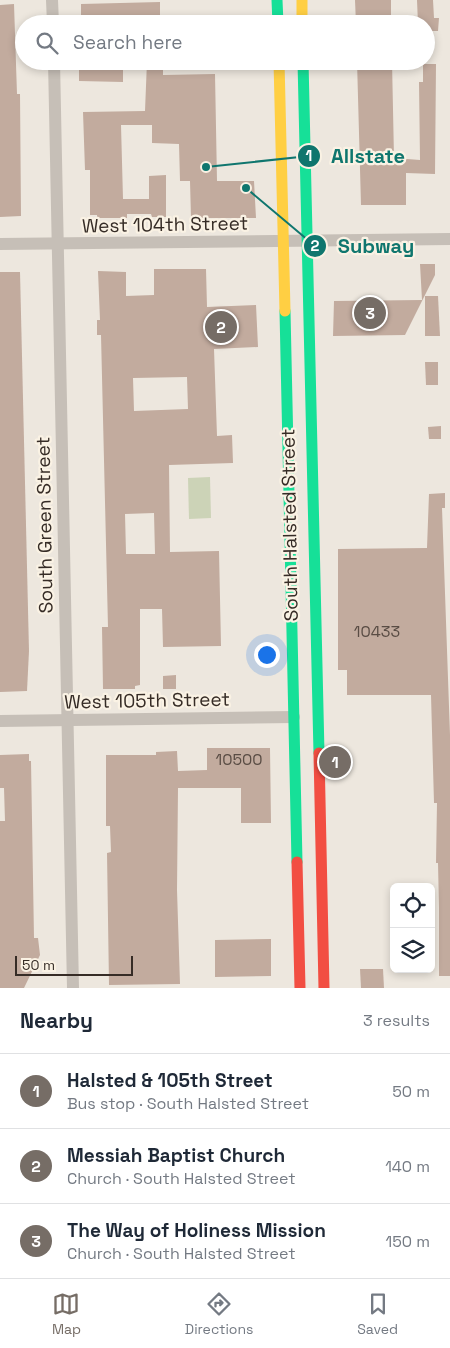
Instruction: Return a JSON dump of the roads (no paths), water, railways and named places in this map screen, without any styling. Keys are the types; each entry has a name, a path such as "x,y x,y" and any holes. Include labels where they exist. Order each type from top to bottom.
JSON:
{"main road":[{"path":"278,0 278,15"},
{"path":"302,0 302,15"},
{"name":"South Halsted Street","path":"279,70 300,988"},
{"name":"South Halsted Street","path":"303,70 324,988"},
{"path":"294,717 318,717"}],"street":[{"path":"52,0 53,15"},
{"name":"South Green Street","path":"54,70 73,988"},
{"name":"West 104th Street","path":"0,244 450,239"},
{"name":"West 105th Street","path":"0,721 294,717"}],"place":[{"name":"Allstate","path":"206,167"},
{"name":"Subway","path":"246,188"},
{"name":"The Way of Holiness Mission","path":"370,313"},
{"name":"Messiah Baptist Church","path":"221,327"},
{"name":"Halsted & 105th Street","path":"335,762"}]}
